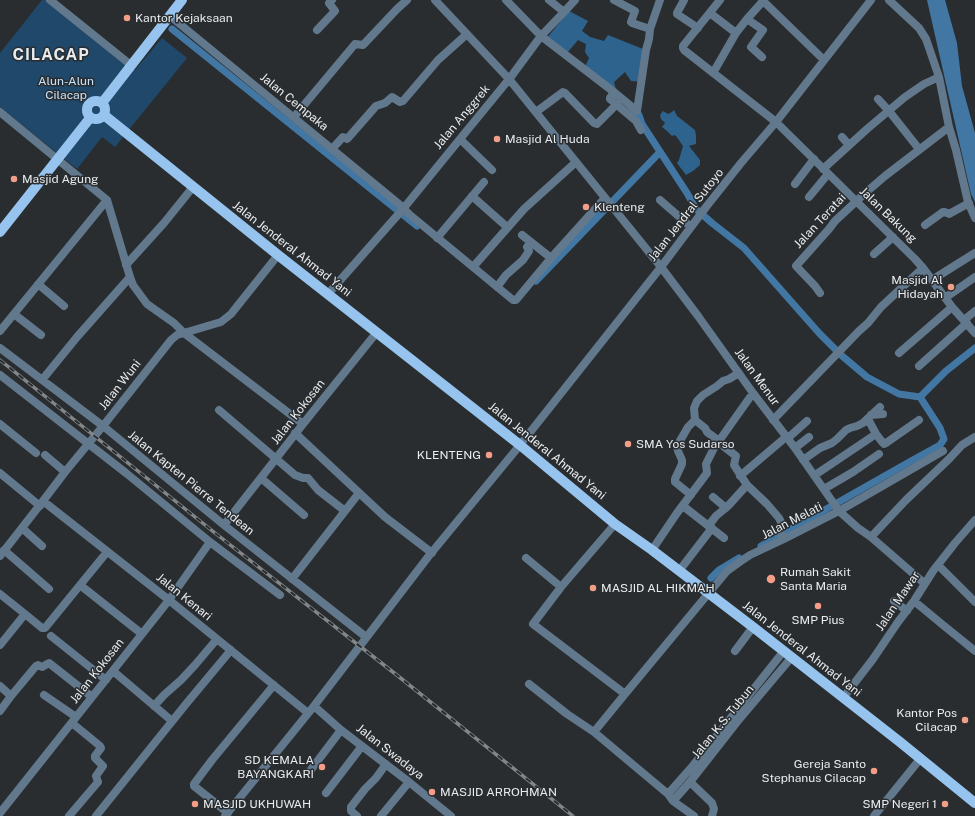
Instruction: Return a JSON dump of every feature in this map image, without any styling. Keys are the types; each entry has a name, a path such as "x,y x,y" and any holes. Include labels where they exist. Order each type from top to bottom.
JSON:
{"main road":[{"path":"102,103 182,0"},
{"path":"96,101 102,103 105,109 104,116 99,119 90,118 87,109 90,104 96,101"},
{"name":"Jalan Jenderal Ahmad Yani","path":"104,116 520,445 615,524 652,550 753,627 975,803"},
{"path":"0,232 90,118"}],"street":[{"path":"50,0 131,65"},
{"path":"317,30 335,11 329,4 332,0"},
{"path":"294,118 355,44 363,45 406,0"},
{"name":"Jalan Menur","path":"435,0 510,79 661,267 839,510"},
{"path":"499,0 540,37 613,94 638,117"},
{"path":"506,0 540,37"},
{"path":"549,0 564,12"},
{"name":"Jalan Anggrek","path":"328,294 401,211 510,79 540,37 575,0"},
{"path":"614,0 635,11 631,22 632,23 650,29"},
{"path":"641,130 638,117 646,50 650,29 660,0"},
{"path":"684,0 677,14 698,28 720,0"},
{"path":"713,72 736,33 762,0 824,60"},
{"name":"Jalan Jendral Sutoyo","path":"227,814 314,706 432,553 661,267 741,163 818,70 824,60 872,0"},
{"path":"889,0 923,33 926,39 939,77 948,127 956,150 969,203 975,218"},
{"path":"710,13 736,33"},
{"name":"Jalan Cempaka","path":"170,16 399,204 401,211 437,238 513,300 516,300 551,258"},
{"path":"747,19 763,30 751,46 751,48 762,57"},
{"name":"Jalan Bakung","path":"698,28 683,48 697,61 776,122 915,259 945,298 975,333"},
{"path":"332,149 343,137 348,139 376,106 385,103 392,97 400,102 403,101 438,60 467,34"},
{"path":"809,197 826,171 849,145 905,97 924,84 939,77"},
{"path":"536,112 563,92 594,123 597,124 617,104"},
{"path":"613,94 617,104 638,117"},
{"path":"878,99 919,149"},
{"path":"0,112 107,200 133,285 147,304 174,323 184,333 302,424"},
{"name":"Jalan Teratai","path":"820,293 796,266 835,221 856,201 885,176 948,127"},
{"path":"842,137 849,145"},
{"path":"460,139 492,170"},
{"path":"795,184 814,160"},
{"path":"473,267 507,227 530,203 576,162"},
{"path":"437,238 484,182"},
{"path":"126,265 164,223 193,187"},
{"path":"472,196 507,227"},
{"path":"0,331 107,200"},
{"path":"660,200 691,227"},
{"path":"522,234 551,258 607,201"},
{"path":"925,225 943,212 949,214 969,203"},
{"path":"874,254 893,237"},
{"path":"497,287 506,275 523,260 530,251 527,247 531,242"},
{"path":"932,280 975,253"},
{"name":"Jalan Wuni","path":"2,553 171,340 177,335 221,322 231,314 278,255"},
{"path":"774,420 882,307 923,268"},
{"path":"42,380 82,331 130,277"},
{"path":"945,298 975,277"},
{"path":"38,284 64,306"},
{"path":"899,353 952,306"},
{"path":"919,366 975,311"},
{"path":"14,314 41,335"},
{"name":"Jalan Kokosan","path":"224,525 302,424 377,332"},
{"name":"Jalan Kapten Pierre Tendean","path":"0,348 103,426 224,525 366,637"},
{"path":"739,373 722,381 697,401 694,408 695,420 736,456 734,465 740,476 779,518 782,524 782,535"},
{"path":"0,375 126,473 210,542 280,595"},
{"path":"652,550 707,473 706,464 710,455 753,393"},
{"path":"219,410 295,475 308,478 318,490 345,511"},
{"path":"803,460 820,448 837,440 846,430 857,426 881,410"},
{"path":"869,417 876,434 884,444 919,420"},
{"path":"690,495 675,482 682,464 677,447 686,431 695,420"},
{"path":"740,476 807,422"},
{"path":"0,424 36,453"},
{"path":"295,434 385,517 432,553"},
{"path":"815,476 876,434"},
{"path":"795,448 809,437"},
{"path":"871,537 962,445 975,437"},
{"path":"839,510 943,451"},
{"path":"824,489 853,472 879,454"},
{"path":"45,455 65,472"},
{"name":"Jalan Kenari","path":"0,473 169,600 308,713"},
{"path":"261,478 304,515"},
{"path":"679,571 716,516 726,508 747,485"},
{"path":"292,579 359,493"},
{"path":"713,497 726,508"},
{"path":"683,506 724,538"},
{"name":"Jalan Melati","path":"594,732 727,571 741,560 782,535 839,510 924,584"},
{"name":"Jalan Mawar","path":"844,698 907,611 924,584 955,543 975,520"},
{"path":"615,524 561,587 533,624 624,694"},
{"path":"22,528 42,546"},
{"name":"Jalan Kokosan","path":"0,814 169,600 210,542"},
{"path":"0,594 42,628 45,628 107,552"},
{"path":"2,553 49,589"},
{"path":"526,558 561,587"},
{"path":"938,565 975,602"},
{"path":"80,585 142,634"},
{"path":"894,601 907,611"},
{"path":"914,601 975,651"},
{"path":"0,645 25,614"},
{"path":"735,651 753,627"},
{"path":"51,636 106,680"},
{"path":"154,706 181,680 217,639"},
{"path":"100,814 172,721 231,650"},
{"name":"Jalan K.S. Tubun","path":"670,797 691,768 735,719 787,655"},
{"path":"0,711 36,666 38,665 42,667 49,663 92,697"},
{"path":"113,671 172,721"},
{"path":"529,684 567,714 594,732 694,816"},
{"path":"227,814 194,786 194,784 274,685"},
{"path":"0,686 11,696"},
{"path":"44,695 74,720 101,747 95,758 103,766 96,776 98,781 69,816"},
{"name":"Jalan Swadaya","path":"314,706 341,730 451,816"},
{"name":"Jalan K.S. Tubun","path":"670,797 690,782 735,719"},
{"path":"310,771 341,730"},
{"path":"326,793 362,746"},
{"path":"874,816 920,759"},
{"path":"357,816 351,811 351,808 386,764"},
{"path":"382,816 409,782"},
{"path":"690,782 712,804 714,809 712,816"}],"green space":[{"name":"Alun-Alun Cilacap","path":"42,0 47,0 135,70 162,38 187,58 115,147 102,137 77,169 0,107 0,53"}],"shaded area":[{"path":"927,0 945,0 957,43 962,86 975,133 975,202 971,194"},
{"path":"569,11 588,21 582,31 590,37 604,41 608,35 643,49 642,82 631,81 625,72 614,82 617,93 585,67 589,58 585,52 586,44 578,40 567,53 547,38"},
{"path":"674,110 677,116 695,130 696,144 689,146 700,160 700,165 686,175 677,163 683,146 676,136 672,136 662,127 665,123 661,119 660,115 663,111 668,114"}],"waterway":[{"path":"172,29 417,226"},
{"path":"632,109 639,115 642,124 696,209 744,248 819,333 841,355 867,377 899,394 920,397 946,371 975,348"},
{"path":"536,281 660,152"},
{"path":"761,546 940,445 944,439 940,428 920,397"},
{"path":"711,578 719,570 739,558"}],"railway":[{"path":"0,360 215,533 398,676 573,816"}],"place":[{"name":"Kantor Kejaksaan","path":"127,18"},
{"name":"Masjid Al Huda","path":"497,139"},
{"name":"Masjid Agung","path":"14,179"},
{"name":"Klenteng","path":"586,207"},
{"name":"Masjid Al Hidayah","path":"951,287"},
{"name":"SMA Yos Sudarso","path":"628,444"},
{"name":"KLENTENG","path":"489,455"},
{"name":"Rumah Sakit Santa Maria","path":"771,579"},
{"name":"MASJID AL HIKMAH","path":"593,588"},
{"name":"SMP Pius","path":"818,606"},
{"name":"Kantor Pos Cilacap","path":"965,720"},
{"name":"SD KEMALA BAYANGKARI","path":"322,767"},
{"name":"Gereja Santo Stephanus Cilacap","path":"874,771"},
{"name":"MASJID ARROHMAN","path":"432,792"},
{"name":"MASJID UKHUWAH","path":"195,804"},
{"name":"SMP Negeri 1","path":"945,804"}],"district":[{"name":"CILACAP","path":"51,55"}]}
